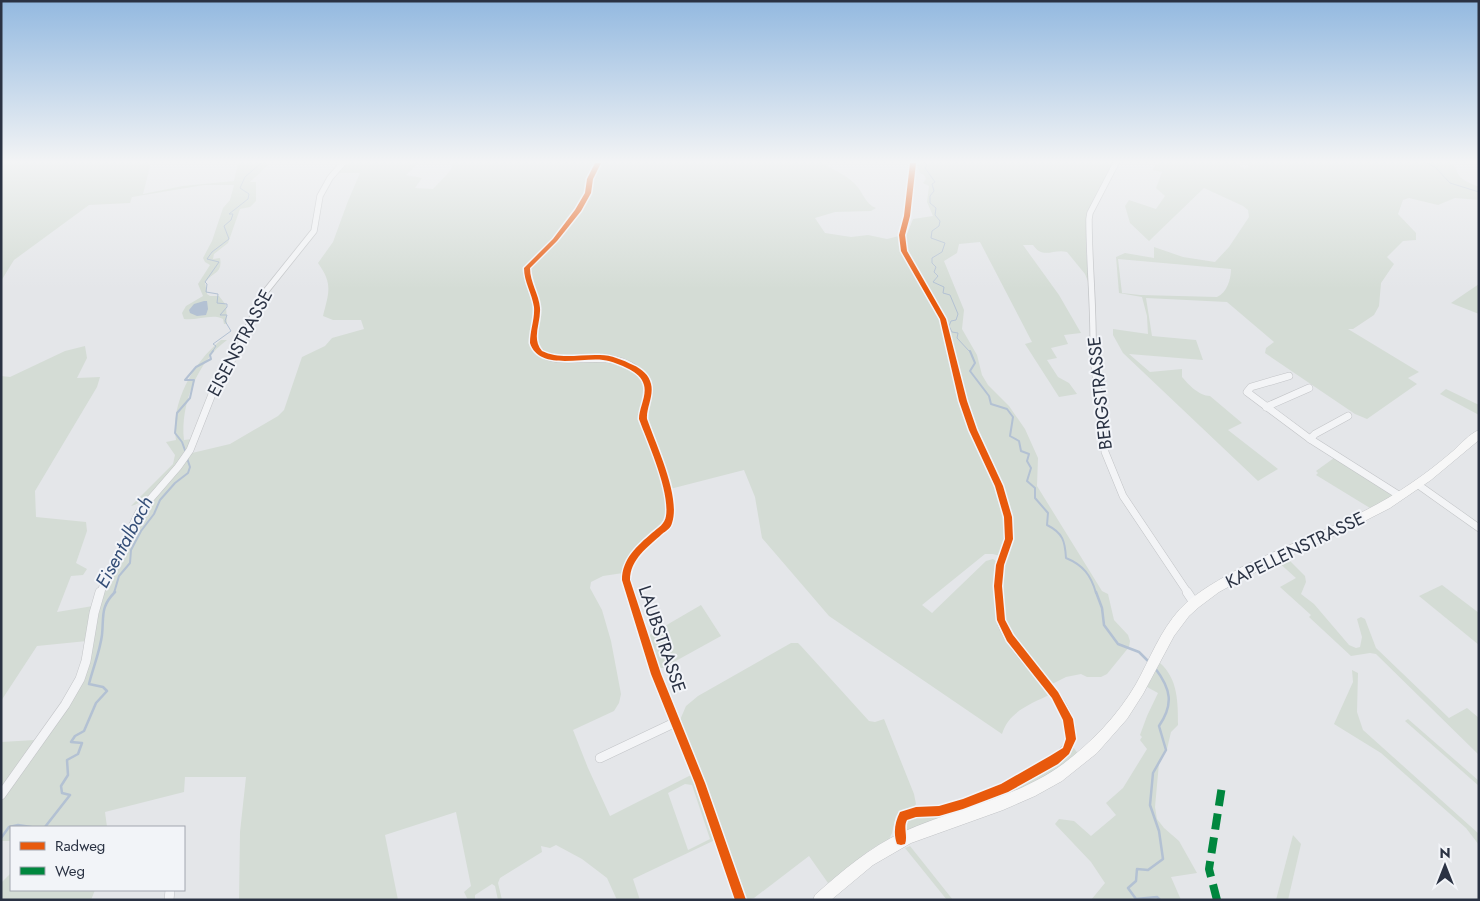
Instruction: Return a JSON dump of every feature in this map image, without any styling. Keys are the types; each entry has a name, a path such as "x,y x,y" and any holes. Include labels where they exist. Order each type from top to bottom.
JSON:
{"main road":[{"name":"KAPELLENSTRASSE","path":"820,900 862,866 901,840 1007,801 1054,777 1082,758 1121,718 1139,690 1176,622 1195,604 1258,565 1357,520 1400,496 1479,434"}],"street":[{"name":"EISENSTRASSE","path":"1,795 80,679 88,653 98,599 137,516 146,501 185,457 218,379 243,343 266,289 314,231 318,223 318,205"},
{"name":"LAUBSTRASSE","path":"581,205 555,240 527,268 527,276 537,308 534,343 538,351 547,357 610,359 641,373 646,380 649,391 643,410 643,419 669,493 671,518 668,524 631,560 625,577 656,674 700,784 741,900"},
{"path":"901,840 900,823 904,816 916,812 939,811 1004,788 1054,760 1066,751 1071,739 1068,719 1055,694 1010,638 1001,620 998,586 1000,565 1009,539 1008,517 1002,494 973,430 963,401 942,319 905,255 902,238 908,205"},
{"name":"BERGSTRASSE","path":"1094,205 1089,219 1089,260 1094,317 1093,361 1103,444 1123,496 1195,604"},
{"path":"1289,376 1248,389 1247,392 1310,439 1400,496"},
{"path":"1266,407 1284,397 1309,388"},
{"path":"1310,439 1315,434 1348,416"},
{"path":"1416,484 1479,528"},
{"path":"600,758 676,722"}],"shaded area":[{"path":"1,205 89,205 14,260 1,281"},
{"path":"226,205 252,205 240,209 228,243 214,254 213,259 220,258 219,270 205,282 207,294 219,296 226,305 227,324 224,324 223,319 219,317 184,319 182,313 186,306 203,296 198,284 210,265 203,258 212,241"},
{"path":"347,205 871,205 876,208 871,211 835,212 815,218 825,233 851,237 868,235 887,239 907,234 913,219 933,216 928,205 1094,205 1086,238 1091,289 1085,274 1067,252 1045,253 1033,245 1023,245 1059,295 1081,333 1064,335 1068,344 1051,348 1057,358 1047,360 1058,377 1069,383 1077,394 1059,397 1025,344 1032,342 980,242 959,244 957,253 944,261 964,310 962,329 977,355 982,375 988,385 1009,406 1025,429 1038,458 1037,486 1102,591 1108,594 1114,620 1128,635 1129,647 1107,674 1101,677 1087,677 1081,674 1066,677 1052,684 1018,644 1004,619 1001,596 1006,558 985,554 922,605 932,613 986,561 993,559 997,562 994,585 997,621 1051,694 1015,714 1005,726 1002,734 829,616 762,538 755,497 744,470 670,489 668,521 625,565 623,573 603,576 591,582 590,588 602,610 611,641 621,694 619,703 614,711 573,730 610,816 693,774 715,840 633,879 640,900 617,900 607,878 582,859 556,845 550,848 541,846 542,852 500,878 498,883 502,900 498,900 495,886 492,884 475,895 475,900 468,900 464,892 471,886 456,812 385,835 398,900 239,900 240,832 246,777 185,777 184,792 105,812 107,826 10,826 10,841 2,841 1,801 90,660 101,599 140,516 192,453 230,444 278,416 284,410 302,357 325,346 332,338 364,329 361,320 333,320 323,316 327,301 328,283 318,263 333,242","holes":["685,784 692,785 710,839 688,850 668,793"]},
{"path":"1144,205 1156,209 1159,205 1186,205 1149,241 1130,223 1125,206"},
{"path":"1241,205 1401,205 1398,214 1416,233 1416,240 1403,241 1387,257 1394,264 1381,283 1379,306 1374,315 1353,329 1348,329 1419,372 1408,378 1417,384 1367,419 1355,414 1265,353 1266,348 1274,342 1227,302 1146,298 1152,336 1196,340 1203,360 1129,354 1150,372 1182,369 1182,377 1191,386 1198,392 1210,396 1242,423 1228,430 1278,469 1258,481 1123,353 1113,335 1113,329 1148,334 1147,316 1142,297 1119,293 1116,257 1125,253 1154,258 1154,247 1183,257 1215,262 1229,247 1249,217 1248,210","holes":["1118,259 1231,269 1228,285 1217,297 1122,293"]},
{"path":"1479,284 1479,314 1451,303"},
{"path":"221,340 227,340 207,359 193,384 188,398 185,412 184,440 192,439 188,447 166,478 147,497 131,506 173,464 175,455 166,442 176,440 175,426 180,398 201,360"},
{"path":"85,346 87,358 77,378 100,377 97,387 35,491 36,517 86,522 87,531 76,563 87,569 83,575 71,576 57,612 93,606 87,641 37,646 1,701 1,376 10,377 65,351"},
{"path":"1446,389 1479,405 1479,415 1440,394"},
{"path":"1334,458 1389,491 1393,496 1370,508 1316,475 1318,473 1316,471"},
{"path":"1286,557 1305,576 1306,582 1301,594 1314,604 1349,645 1356,648 1360,647 1362,637 1357,619 1361,617 1365,619 1376,648 1449,718 1467,708 1479,718 1479,755 1376,654 1351,656 1309,617 1311,615 1280,587 1296,578 1277,561"},
{"path":"1442,585 1479,613 1479,645 1419,596"},
{"path":"701,605 721,636 663,668 658,668 646,637"},
{"path":"791,643 798,643 869,721 875,722 884,719 914,794 916,804 913,809 904,810 896,816 889,839 870,850 828,883 809,856 754,898 745,900 680,720 686,706 698,696"},
{"path":"1160,663 1166,669 1174,684 1177,699 1178,725 1171,732 1167,749 1159,763 1155,807 1157,819 1179,841 1197,873 1171,877 1181,900 1091,900 1105,883 1091,862 1055,824 1059,819 1074,821 1091,836 1116,815 1106,803 1123,788 1147,749 1140,740 1142,737 1140,735 1158,693 1147,687"},
{"path":"1352,670 1358,673 1357,712 1363,730 1479,834 1479,845 1466,828 1381,753 1334,724 1353,682"},
{"path":"1408,719 1479,781 1479,786 1405,721"},
{"path":"35,740 1,790 1,742"},
{"path":"1073,747 1079,755 1021,791 907,831 904,828 905,822 908,819 956,810 993,797 1032,779 1050,769 1064,758"},
{"path":"1293,835 1301,844 1288,900 1276,900"},
{"path":"910,846 953,900 947,900 905,848"},
{"path":"10,874 10,891 95,891 91,900 1,900 1,883"}],"water":[{"path":"207,301 208,309 206,315 197,316 190,313 189,310 194,304"}],"waterway":[{"name":"Eisentalbach","path":"212,352 216,346 213,344 231,331 225,321 227,315 220,315 227,307 227,304 217,303 218,294 206,292 207,284 205,282 219,262 207,259 212,252 229,239 224,226 231,220 233,214 229,214 240,205"},
{"path":"932,205 936,208 935,215 940,221 939,226 932,231 931,238 945,243 942,252 932,258 932,263 936,267 934,272 938,276 933,282 944,287 943,293 950,295 958,314 956,320 951,321 949,326 952,332 958,333 957,338 970,352"},
{"name":"Eisentalbach","path":"186,453 182,442 175,433 177,413 190,398 194,380 185,380 196,367 211,359 210,355 213,351"},
{"path":"970,351 975,363 970,371 989,396 991,404 1007,409 1013,417 1010,436 1019,441 1021,451 1029,454 1027,461 1031,468 1027,481 1035,488 1035,498 1048,513 1047,525 1060,534 1064,542 1066,558 1086,571 1096,593"},
{"name":"Eisentalbach","path":"114,593 119,576 130,563 131,550 141,531 154,514 160,500 175,483 188,473 190,467 187,458"},
{"path":"1096,592 1102,608 1104,625 1118,644 1139,652 1148,661"},
{"name":"Eisentalbach","path":"46,826 70,795 62,793 61,786 68,775 67,760 78,754 82,743 71,742 75,736 84,731 96,703 107,691 103,687 89,684 101,641 105,607 114,593"},
{"path":"1155,668 1164,683 1169,697 1167,711 1159,726 1166,750 1153,773 1150,805 1159,831 1163,859 1148,870 1137,869 1136,881 1128,888 1136,899 1157,897 1160,900"},
{"name":"Eisentalbach","path":"14,826 24,826"},
{"name":"Eisentalbach","path":"1,838 10,827"}],"marked path":[{"path":"1217,900 1209,869 1222,786"}],"cycle path":[{"path":"581,205 555,240 527,268 537,309 534,343 539,353 555,358 609,358 640,372 647,383 648,394 643,419 667,488 670,515 668,524 634,556 626,572 626,580 656,674 700,783 741,900"},
{"path":"901,840 900,823 904,816 916,812 939,811 1004,788 1054,760 1066,751 1071,739 1068,719 1055,695 1010,638 1001,620 998,586 1000,565 1009,539 1008,517 999,486 973,430 963,401 943,319 904,251 902,235 908,205"}]}
